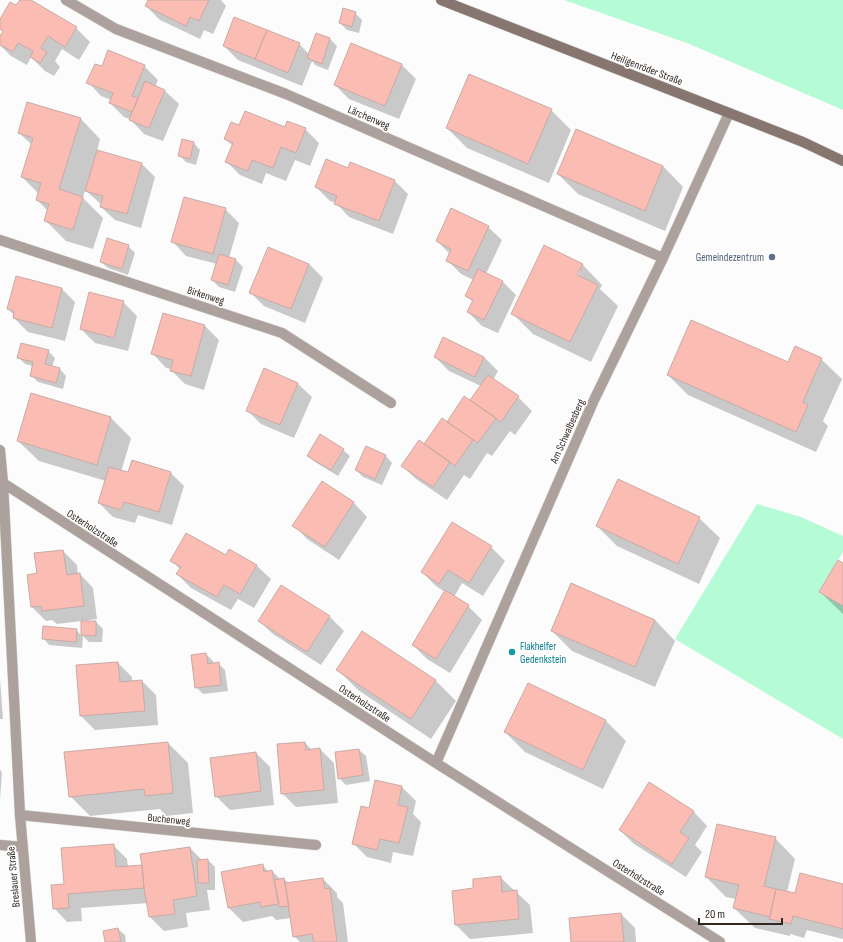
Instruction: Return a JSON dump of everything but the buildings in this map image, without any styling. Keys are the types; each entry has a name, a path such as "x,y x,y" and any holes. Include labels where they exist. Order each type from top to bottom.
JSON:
{"street":[{"name":"Lärchenweg","path":"66,0 116,29 286,94 663,258"},
{"name":"Heiligenröder Straße","path":"441,0 803,142 843,161"},
{"name":"Am Schwalbesberg","path":"436,763 594,400 663,258 729,113"},
{"name":"Birkenweg","path":"0,240 282,333 391,403"},
{"name":"Breslauer Straße","path":"0,450 20,816 31,942"},
{"name":"Osterholzstraße","path":"1,482 436,763 720,942"},
{"name":"Buchenweg","path":"20,816 316,845"},
{"path":"0,845 23,847"}],"green space":[{"path":"564,0 843,0 843,110 687,43"},
{"path":"757,504 801,517 843,536 843,552 838,560 843,606 843,739 675,639"}],"place":[{"name":"Gemeindezentrum","path":"772,257"},
{"name":"Flakhelfer Gedenkstein","path":"512,652"}]}
